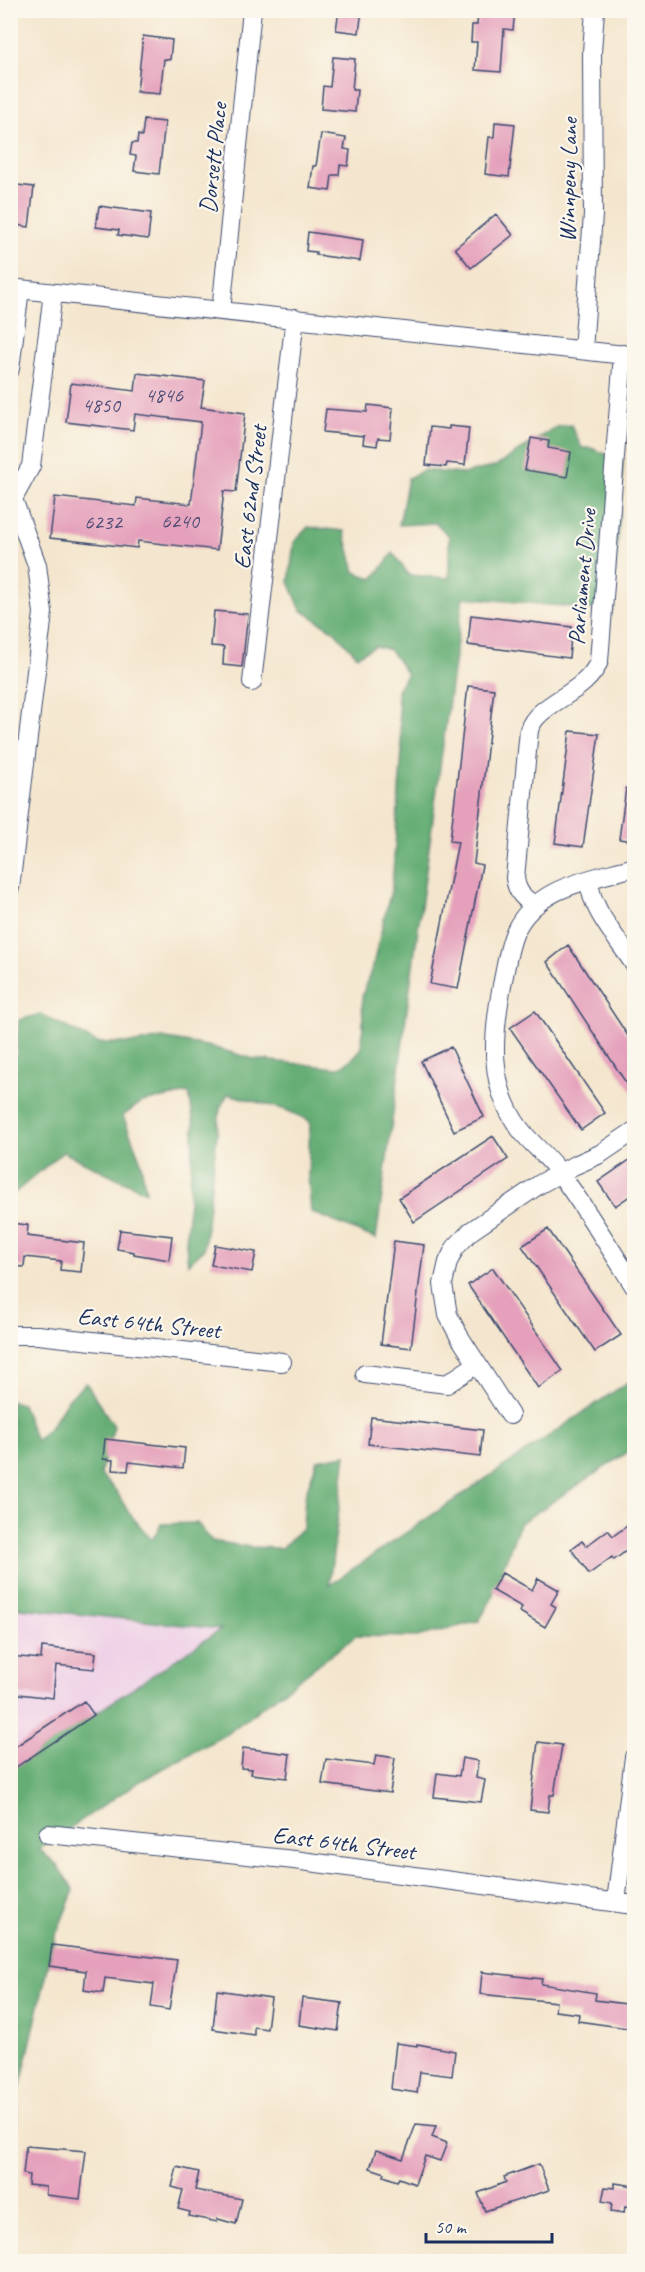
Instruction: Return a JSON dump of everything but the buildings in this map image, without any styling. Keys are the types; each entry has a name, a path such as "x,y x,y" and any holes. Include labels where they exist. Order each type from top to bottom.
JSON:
{"street":[{"name":"Dorsett Place","path":"221,311 252,10"},
{"name":"Winnpeny Lane","path":"584,350 593,225 592,52 595,10"},
{"path":"10,369 15,289 629,355"},
{"path":"10,888 43,613 37,566 11,497 32,466 52,293"},
{"name":"East 62nd Street","path":"252,682 295,318"},
{"name":"Parliament Drive","path":"536,904 519,894 515,878 530,730 537,716 586,682 593,674 600,657 629,355"},
{"path":"634,867 565,887 546,896 536,904 518,926 510,947 495,1026 495,1068 504,1099 519,1128 560,1173 634,1286"},
{"path":"590,880 590,893 595,905 634,964"},
{"path":"510,1415 454,1329 445,1307 443,1284 448,1262 456,1248 471,1231 560,1173 600,1154 634,1131"},
{"name":"East 64th Street","path":"10,1335 38,1335 282,1362"},
{"path":"365,1374 447,1384 477,1364"},
{"path":"616,1902 634,1757"},
{"name":"East 64th Street","path":"48,1834 294,1860 634,1905"}],"shaded area":[{"path":"11,1607 221,1629 11,1770"}],"green space":[{"path":"571,425 582,448 591,448 623,461 613,611 463,597 376,1239 311,1212 308,1177 310,1121 286,1110 228,1094 220,1108 204,1249 188,1264 186,1243 194,1125 189,1093 142,1102 123,1116 140,1159 146,1192 63,1152 11,1196 11,1056 16,1057 19,1020 41,1014 97,1043 136,1043 162,1038 212,1047 254,1059 338,1068 353,1058 361,1049 362,996 373,965 392,886 402,751 397,690 407,674 390,650 375,646 357,656 334,631 301,610 289,582 294,542 308,527 344,531 355,572 373,579 393,553 409,575 449,578 449,536 436,523 399,525 408,478 424,470 463,474 496,466 556,427"},
{"path":"634,1378 634,1448 520,1523 490,1602 479,1621 417,1637 356,1636 228,1733 137,1783 39,1849 57,1865 74,1890 55,1937 18,2097 11,2215 11,1770 221,1629 11,1607 11,1401 22,1404 36,1441 52,1425 68,1399 86,1383 114,1426 100,1474 117,1492 129,1513 152,1540 161,1524 197,1523 212,1541 250,1547 282,1548 303,1527 305,1496 317,1460 346,1455 329,1585"}]}
